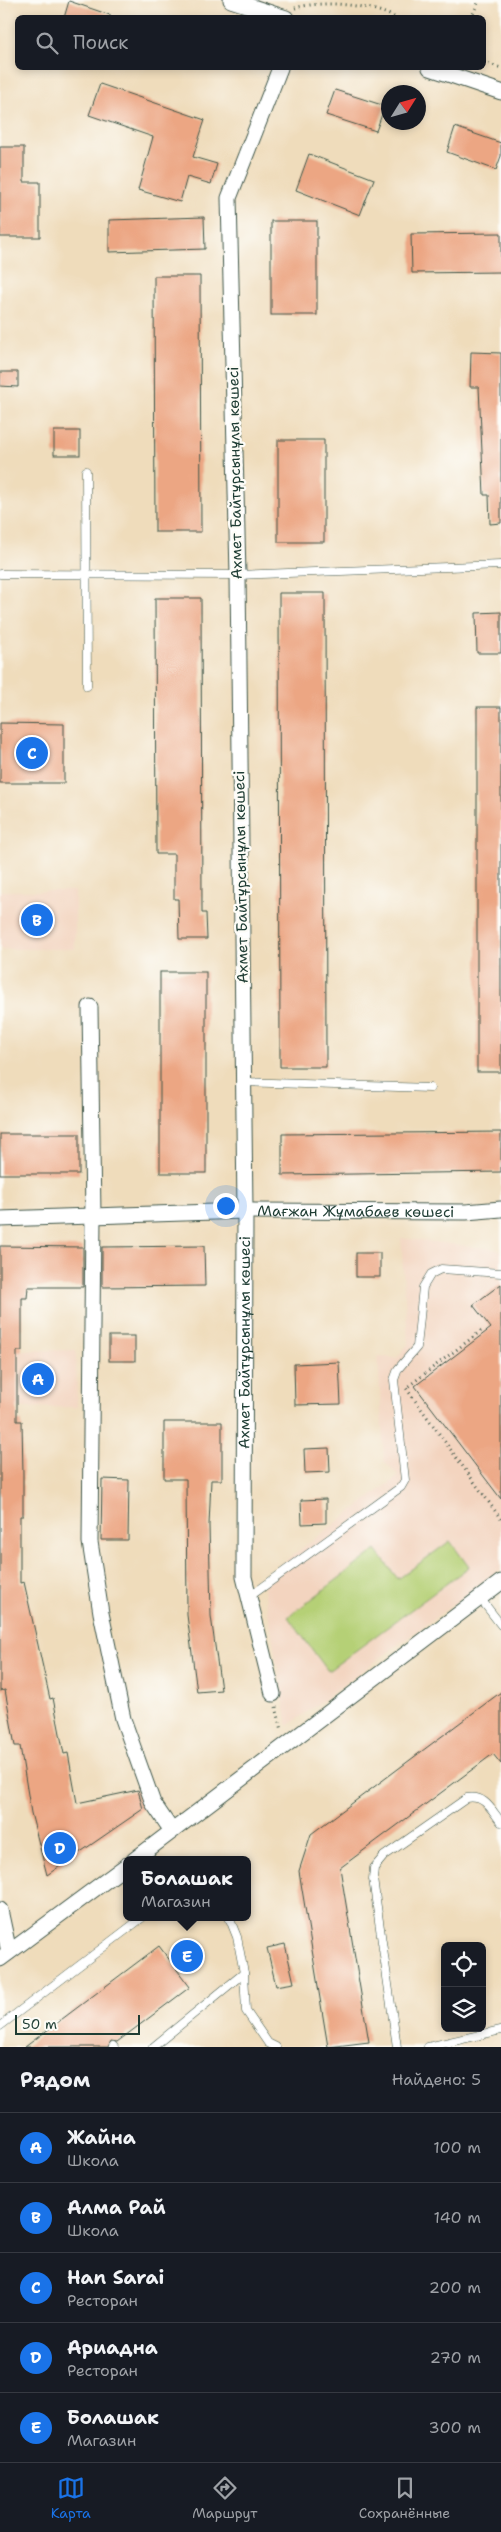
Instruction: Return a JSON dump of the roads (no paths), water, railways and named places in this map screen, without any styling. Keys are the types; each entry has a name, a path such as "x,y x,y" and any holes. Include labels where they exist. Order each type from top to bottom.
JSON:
{"street":[{"path":"231,0 278,15"},
{"name":"Ахмет Байтұрсынұлы көшесі","path":"273,1694 244,1577 245,1211 238,575 229,198 279,70"},
{"path":"436,70 501,92"},
{"path":"90,1008 93,1216 90,1542 100,1613 123,1719 153,1803 172,1831"},
{"name":"Мағжан Жұмабаев көшесі","path":"0,1218 245,1211 466,1212 501,1209"},
{"path":"144,1856 172,1831 285,1743 501,1582"},
{"path":"5,1956 123,1868"},
{"path":"0,1910 5,1956"}],"lane":[{"path":"86,470 87,686"},
{"path":"0,574 238,575 501,564"},
{"path":"243,1082 430,1088"},
{"path":"249,1597 401,1487 405,1480 394,1380 398,1369 417,1347 423,1288 431,1274 441,1269 501,1273"},
{"path":"480,1598 501,1625"},
{"path":"397,2047 374,1868 384,1856 466,1798 475,1797 486,1802 501,1822"},
{"path":"0,2026 139,1921"},
{"path":"231,1921 237,1937 244,1973 246,2011 268,2043 276,2047"},
{"path":"154,2047 244,1973"},
{"path":"428,2047 501,2030"}],"place":[{"name":"Han Sarai","path":"32,753"},
{"name":"Алма Рай","path":"37,920"},
{"name":"Жайна","path":"38,1379"},
{"name":"Ариадна","path":"60,1848"},
{"name":"Болашак","path":"187,1956"}]}
